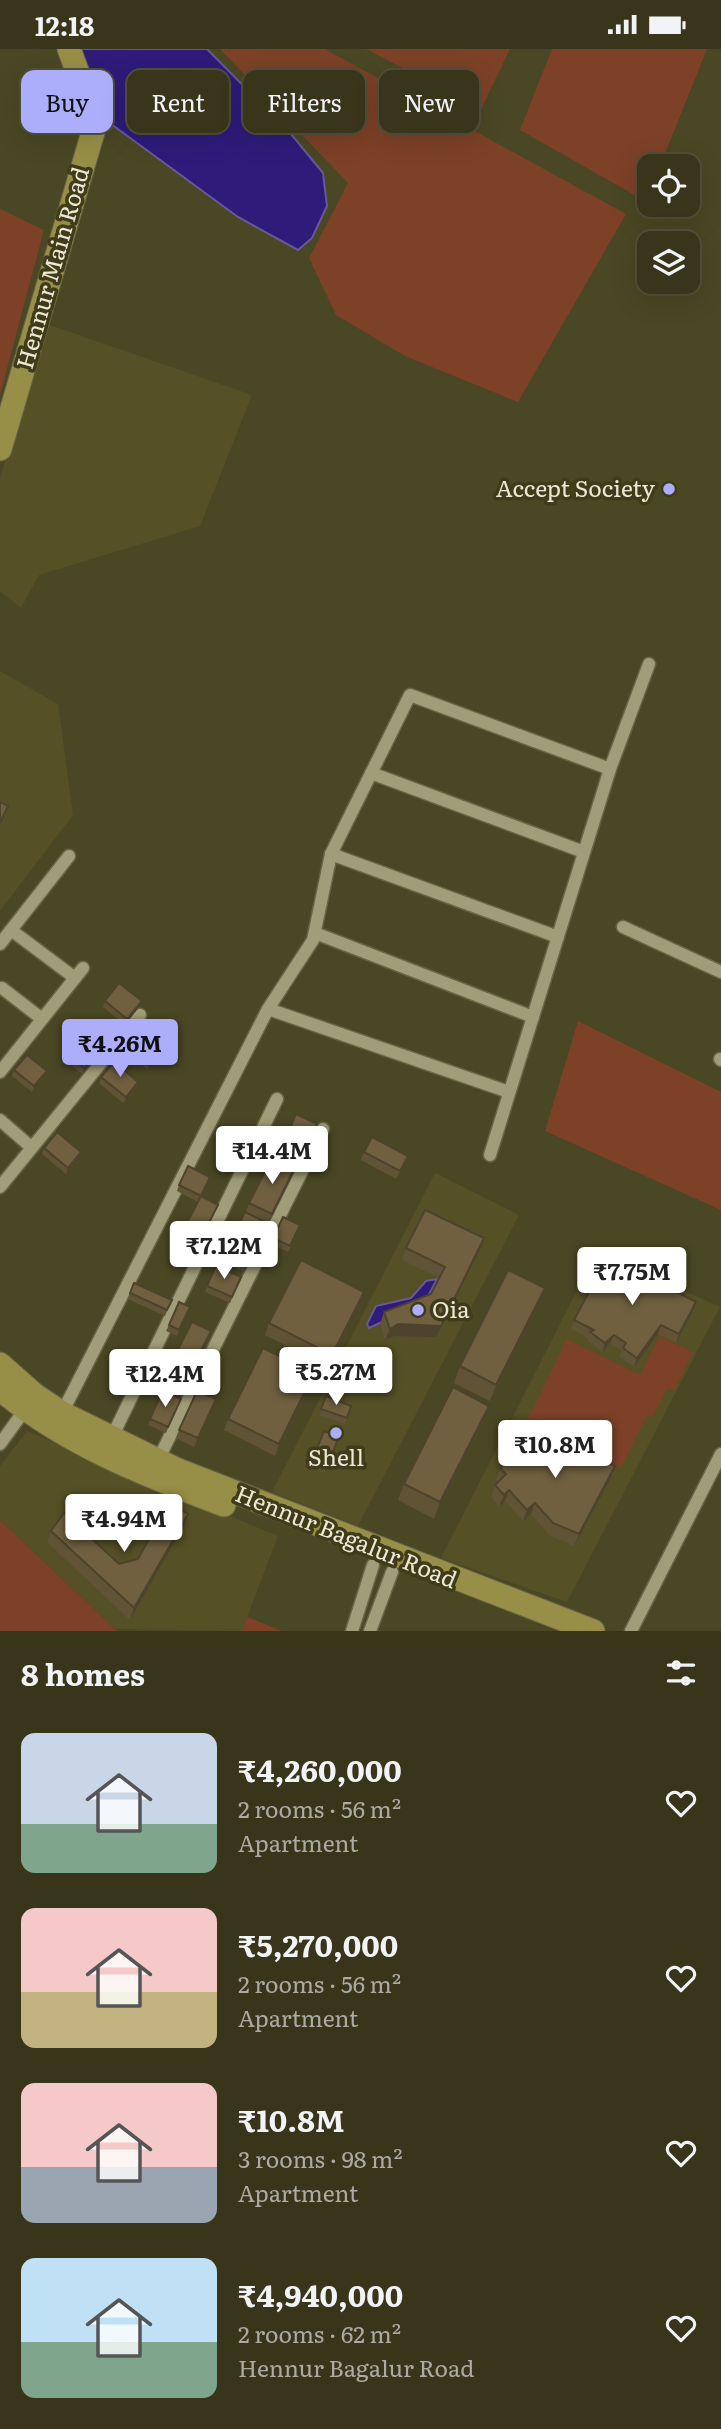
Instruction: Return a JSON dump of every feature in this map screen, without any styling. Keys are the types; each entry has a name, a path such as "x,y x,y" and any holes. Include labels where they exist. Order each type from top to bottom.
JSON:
{"main road":[{"name":"Hennur Main Road","path":"0,449 96,122 69,49"},
{"name":"Hennur Bagalur Road","path":"0,1364 56,1431 593,1631"},
{"name":"Hennur Bagalur Road","path":"0,1389 62,1413 169,1472 383,1568 551,1631"}],"street":[{"path":"490,1155 610,769 649,664"},
{"path":"62,1413 268,1009 315,933 331,853 410,695 610,769"},
{"path":"371,773 584,852"},
{"path":"331,853 558,937"},
{"path":"0,944 69,856"},
{"path":"623,927 721,971"},
{"path":"0,1072 5,1056 42,1019 79,973 11,930"},
{"path":"315,933 533,1017"},
{"path":"2,988 42,1019"},
{"path":"268,1009 509,1092"},
{"path":"0,1187 140,1015"},
{"path":"111,1439 277,1099"},
{"path":"0,1120 32,1147"},
{"path":"169,1472 323,1129"},
{"path":"0,1444 30,1402"},
{"path":"631,1631 721,1454"},
{"path":"352,1631 383,1568"},
{"path":"370,1631 383,1568"}],"shaded area":[{"path":"74,49 207,49 228,70 127,70 127,133 229,133 229,71 243,85 243,133 290,133 323,173 327,206 312,238 298,250 238,217 113,125 113,70 84,70"},
{"path":"220,49 325,49 363,70 243,70 243,73"},
{"path":"366,49 510,49 481,109 479,70 406,70"},
{"path":"552,49 707,49 665,154 637,154 637,196 520,130"},
{"path":"365,71 379,79 379,133 478,133 626,214 518,402 405,356 336,315 309,258 348,183 300,133 365,133"},
{"path":"0,209 44,230 0,395"},
{"path":"47,324 252,395 200,526 39,575 21,608 0,591 0,478"},
{"path":"0,671 58,704 73,815 0,911"},
{"path":"578,1021 721,1092 721,1210 545,1131"},
{"path":"435,1173 519,1215 358,1526 272,1492"},
{"path":"597,1251 720,1307 567,1602 441,1558"},
{"path":"437,1279 425,1302 369,1328 367,1324 376,1306 411,1298 426,1281"},
{"path":"659,1336 693,1352 674,1391 667,1389 653,1417 647,1415 621,1468 527,1421 567,1339 640,1375"},
{"path":"27,1431 278,1536 242,1631 115,1629 0,1520 0,1466"},
{"path":"0,1520 115,1629 119,1631 0,1631"},
{"path":"247,1617 282,1631 242,1631"}],"building":[{"path":"0,802 8,806 0,823"},
{"path":"119,983 142,1001 127,1019 105,1001"},
{"path":"145,1032 163,1046 149,1063 132,1049"},
{"path":"78,1038 96,1053 84,1068 66,1053"},
{"path":"27,1055 47,1071 34,1086 14,1070"},
{"path":"114,1062 138,1082 126,1097 101,1077"},
{"path":"296,1114 317,1124 309,1140 289,1131"},
{"path":"57,1132 81,1152 68,1168 44,1148"},
{"path":"372,1137 408,1156 400,1171 364,1152"},
{"path":"272,1158 294,1169 272,1214 249,1203"},
{"path":"188,1166 210,1177 201,1196 179,1185"},
{"path":"201,1196 218,1205 204,1232 187,1223"},
{"path":"425,1210 484,1238 441,1326 398,1324 390,1329 384,1312 431,1294 445,1267 406,1248"},
{"path":"245,1212 267,1223 247,1263 225,1252"},
{"path":"283,1217 300,1225 290,1246 273,1238"},
{"path":"608,1256 696,1302 679,1334 661,1325 637,1358 623,1348 626,1343 614,1335 605,1343 590,1332 594,1330 574,1320"},
{"path":"301,1260 364,1292 332,1355 269,1323"},
{"path":"216,1266 241,1277 232,1297 207,1286"},
{"path":"508,1270 545,1288 496,1385 460,1366"},
{"path":"134,1283 172,1300 167,1310 130,1293"},
{"path":"179,1302 190,1307 179,1330 169,1325"},
{"path":"192,1322 211,1331 180,1391 162,1381"},
{"path":"263,1348 314,1373 279,1444 228,1419"},
{"path":"453,1387 489,1406 440,1502 404,1484"},
{"path":"163,1390 181,1399 168,1427 150,1419"},
{"path":"197,1391 216,1399 198,1438 179,1430"},
{"path":"326,1396 351,1406 347,1418 321,1409"},
{"path":"525,1429 533,1437 537,1434 548,1447 555,1439 563,1447 569,1441 590,1459 592,1456 615,1466 579,1534 553,1523 535,1503 527,1510 509,1490 504,1495 495,1485 506,1474 500,1468 520,1449 514,1440"},
{"path":"324,1431 339,1437 326,1469 311,1463"},
{"path":"169,1503 188,1514 134,1608 51,1531 64,1513 119,1564 138,1559"}],"place":[{"name":"Accept Society","path":"669,489"},
{"name":"Oia","path":"418,1310"},
{"name":"Shell","path":"336,1433"}]}
